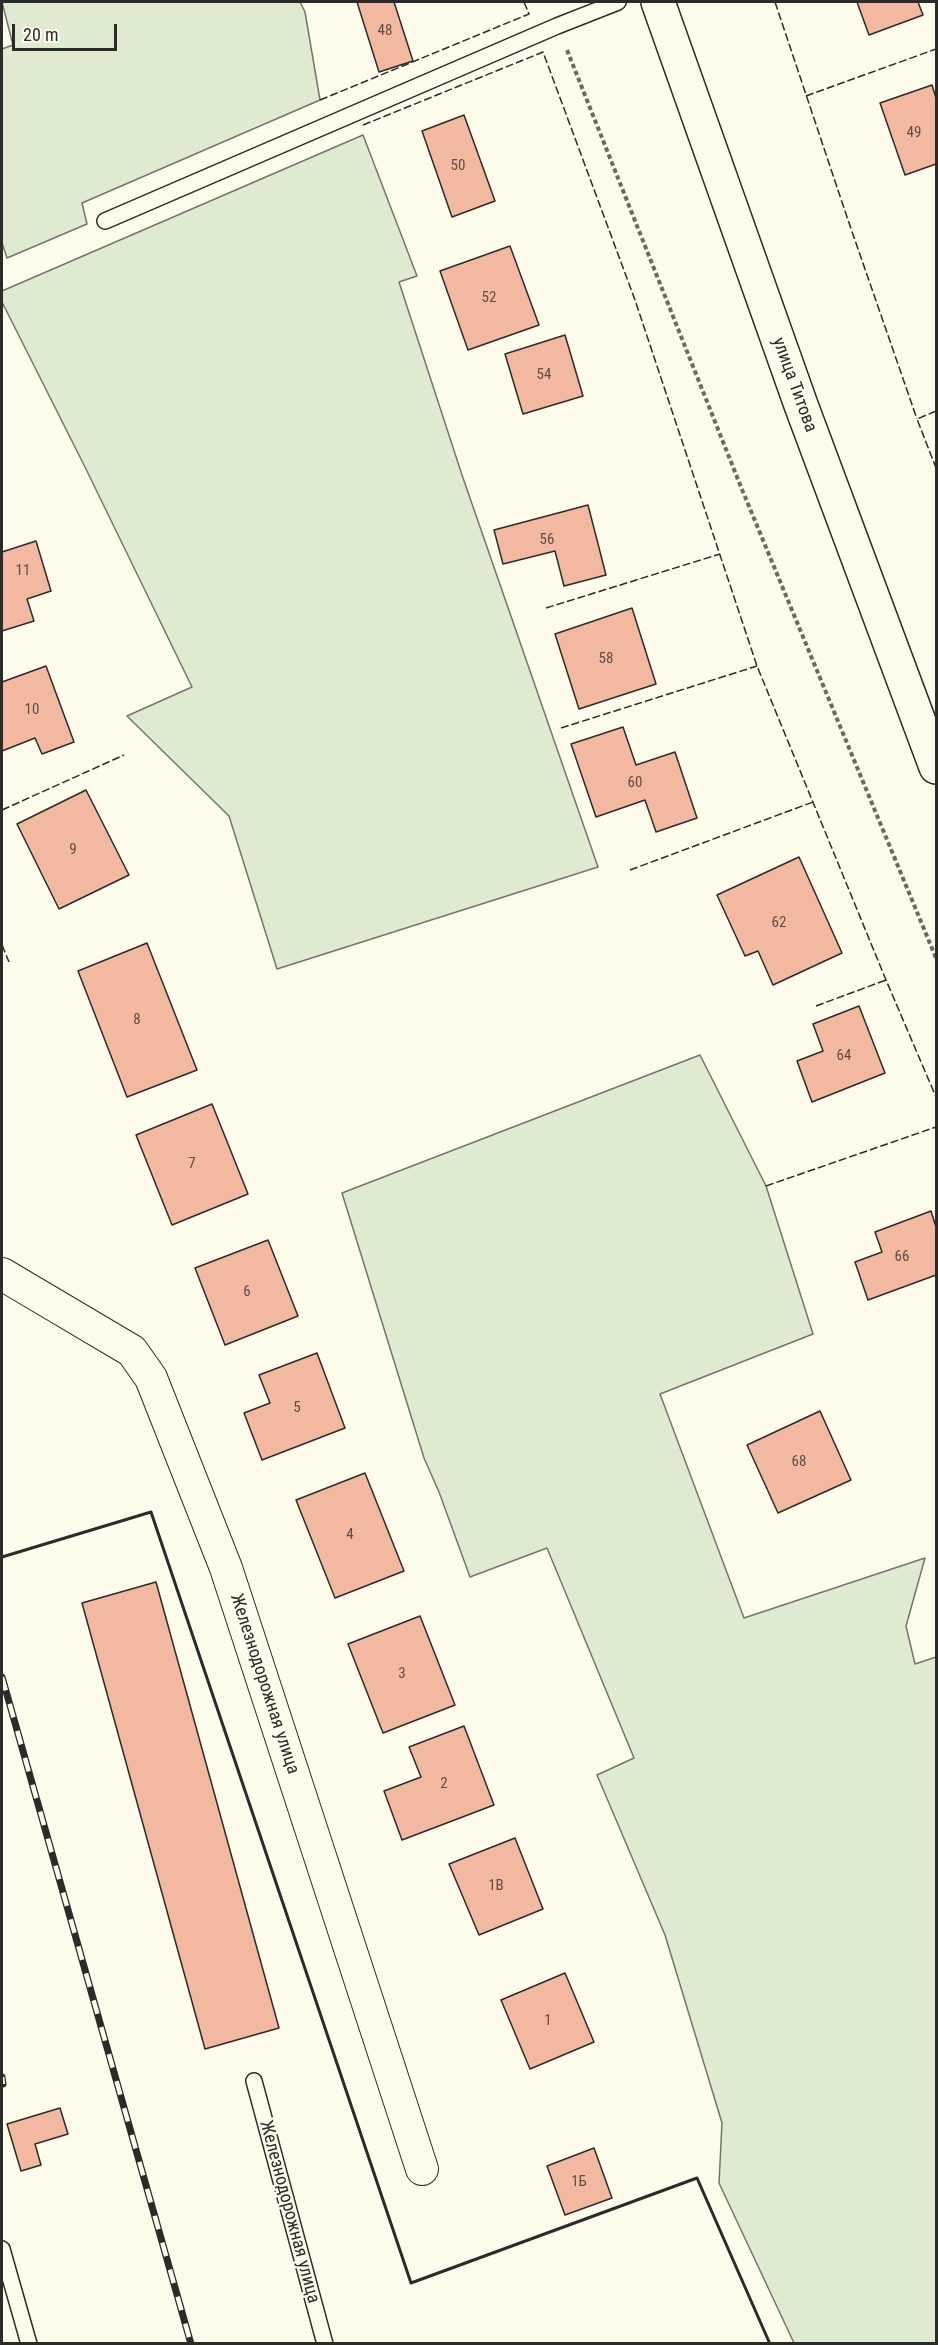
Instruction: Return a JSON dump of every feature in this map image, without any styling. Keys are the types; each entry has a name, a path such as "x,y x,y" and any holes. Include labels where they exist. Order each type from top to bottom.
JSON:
{"main road":[{"name":"улица Титова","path":"658,2 801,405 936,767"}],"street":[{"name":"Железнодорожная улица","path":"2,1274 132,1351 151,1378 226,1568 422,2169"}],"lane":[{"path":"105,221 557,26 618,2"},
{"name":"Железнодорожная улица","path":"254,2081 325,2343"},
{"path":"2,2249 29,2343"}],"path":[{"path":"557,26 741,487 936,958"}],"green space":[{"path":"2,2 300,2 305,12 320,100 82,203 87,224 7,258 2,243 2,49 13,45"},
{"path":"363,135 417,276 399,282 462,475 598,867 277,969 229,816 127,716 192,687 2,302 2,291"},
{"path":"700,1055 766,1186 813,1334 660,1394 744,1618 925,1558 906,1626 915,1664 936,1657 936,2343 794,2343 719,2183 722,2123 665,1935 597,1775 634,1758 547,1548 470,1577 424,1458 342,1193"}],"building":[{"path":"357,2 394,2 413,61 379,72"},
{"path":"857,2 918,2 923,15 869,35"},
{"path":"932,85 936,98 936,164 905,175 880,103"},
{"path":"464,115 495,201 452,217 422,131"},
{"path":"510,246 539,325 468,350 440,271"},
{"path":"565,335 583,396 523,414 505,354"},
{"path":"588,505 606,575 564,586 555,551 503,564 494,530"},
{"path":"36,541 51,591 27,599 34,621 2,631 2,552"},
{"path":"632,608 656,684 579,709 555,634"},
{"path":"46,666 74,742 42,754 35,738 2,751 2,682"},
{"path":"623,727 636,765 675,752 697,818 656,832 645,800 596,817 571,744"},
{"path":"86,790 129,875 59,909 17,824"},
{"path":"799,857 842,953 773,985 758,951 745,956 717,895"},
{"path":"147,943 197,1070 127,1097 78,971"},
{"path":"859,1006 885,1073 812,1102 797,1061 823,1051 813,1024"},
{"path":"212,1104 248,1194 172,1225 136,1135"},
{"path":"931,1211 936,1227 936,1275 868,1300 855,1262 882,1252 875,1232"},
{"path":"268,1240 298,1316 225,1345 195,1268"},
{"path":"317,1353 345,1428 262,1460 244,1413 270,1403 259,1375"},
{"path":"820,1411 851,1480 778,1513 747,1445"},
{"path":"365,1473 404,1571 335,1598 296,1500"},
{"path":"156,1582 279,2028 205,2049 82,1603"},
{"path":"420,1616 455,1705 383,1733 348,1644"},
{"path":"464,1726 494,1805 402,1840 384,1791 421,1777 409,1747"},
{"path":"515,1838 543,1909 479,1935 449,1864"},
{"path":"565,1973 594,2042 530,2069 501,2000"},
{"path":"60,2108 68,2134 35,2144 41,2165 21,2171 7,2124"},
{"path":"594,2148 612,2198 565,2215 547,2166"}],"railway":[{"path":"2,1677 191,2344"},
{"path":"2,2077 3,2084"}],"fence":[{"path":"320,100 529,14 524,2"},
{"path":"775,2 917,419"},
{"path":"806,96 936,49"},
{"path":"363,125 543,52 635,300 757,666 936,1097"},
{"path":"936,411 917,419 936,468"},
{"path":"546,608 720,554"},
{"path":"561,728 757,666"},
{"path":"2,810 124,755"},
{"path":"630,870 813,802"},
{"path":"2,945 9,962"},
{"path":"816,1006 886,980"},
{"path":"766,1186 936,1127"}],"wall":[{"path":"2,1557 151,1512 411,2283 697,2178 770,2344"}]}
